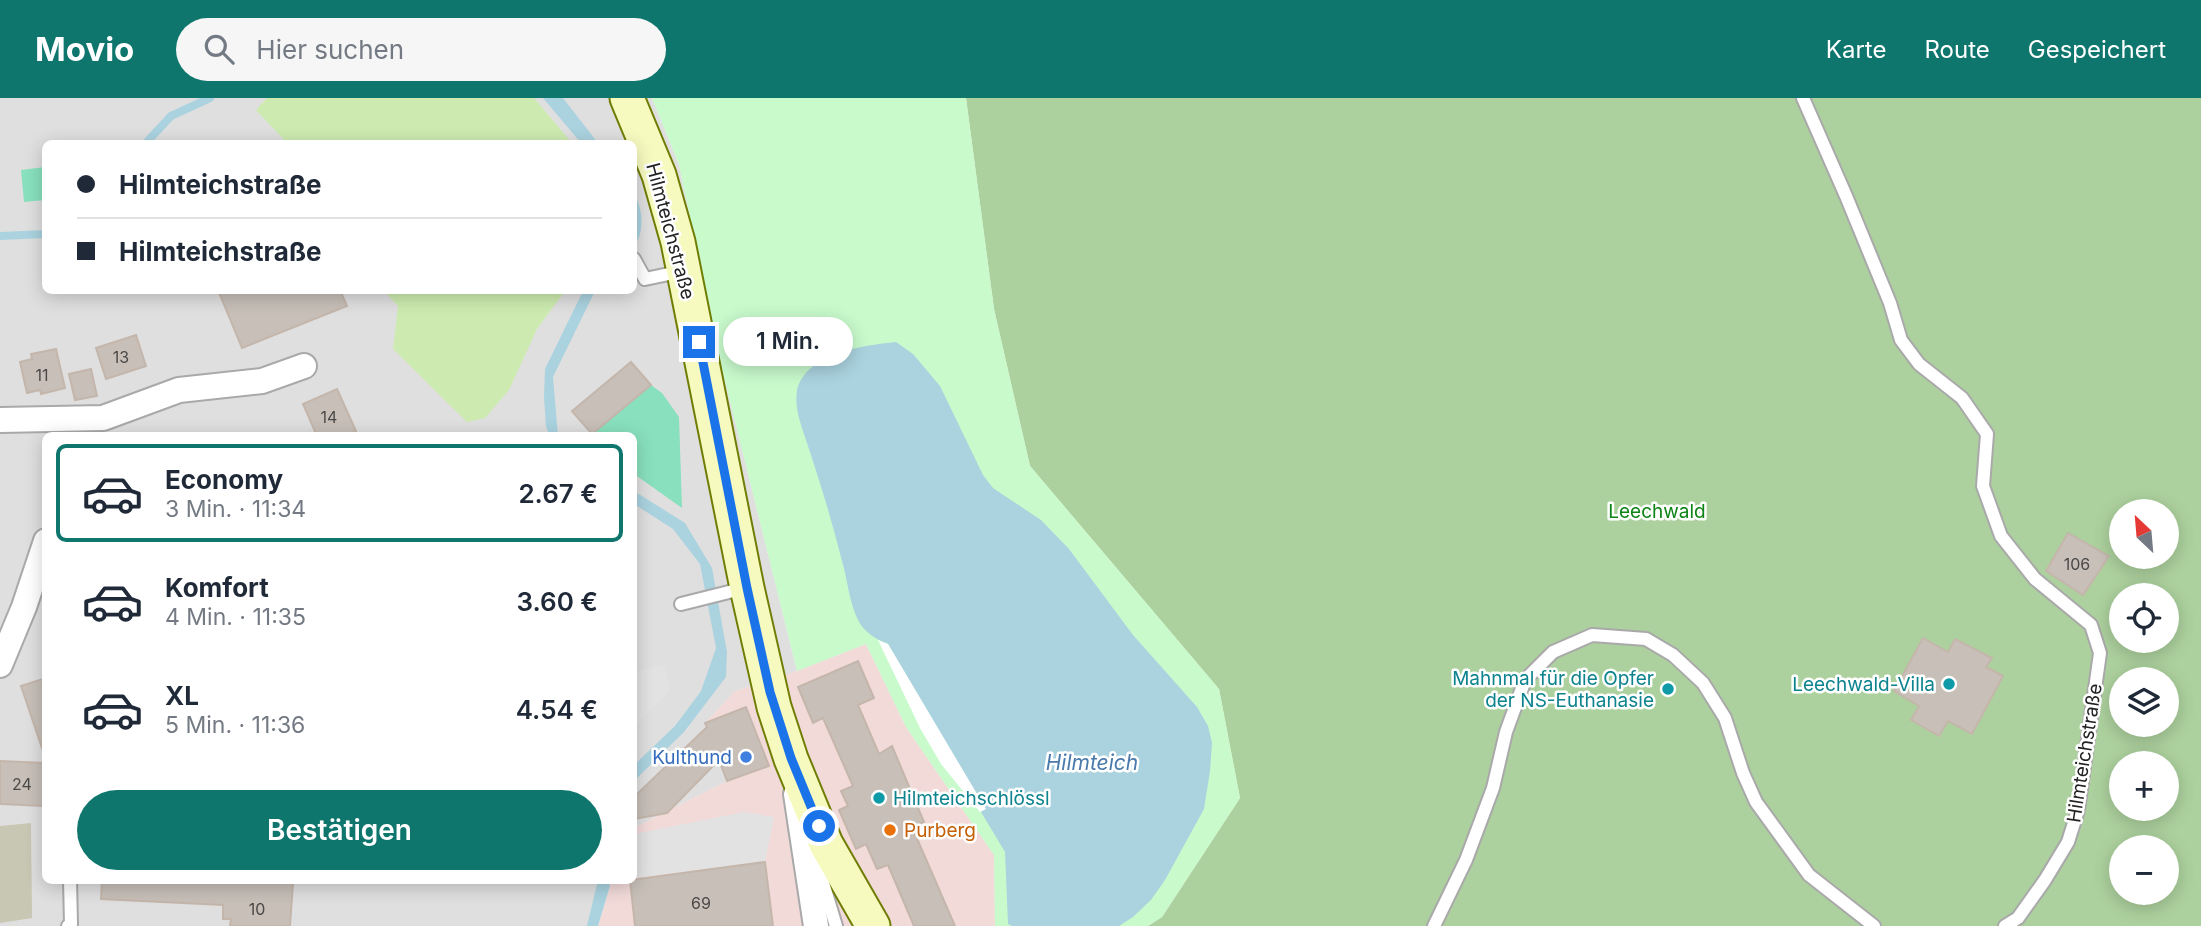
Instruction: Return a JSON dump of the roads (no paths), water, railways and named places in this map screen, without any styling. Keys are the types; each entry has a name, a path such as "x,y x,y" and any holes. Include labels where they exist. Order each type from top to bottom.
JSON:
{"main road":[{"name":"Hilmteichstraße","path":"627,98 659,175 684,270 735,591 791,758 826,844 873,926"}],"street":[{"path":"0,420 99,427 179,390 262,381 304,366"},
{"path":"0,664 24,607 42,553"},
{"path":"791,758 816,926"}],"lane":[{"name":"Hilmteichstraße","path":"1803,98 1890,303 1901,340 1919,364 1962,398 1987,434 1983,486 2001,536 2035,579 2091,625 2100,653 2078,810 2068,842 2018,918 2006,926"},
{"path":"637,264 645,279 684,270"},
{"path":"681,604 735,591"},
{"path":"1434,926 1466,860 1493,789 1506,732 1525,680 1553,652 1592,635 1646,639 1673,655 1703,683 1725,718 1743,773 1756,802 1809,875 1874,926"},
{"path":"791,758 820,876 836,926"},
{"path":"68,926 71,924 71,884"}],"water":[{"path":"543,98 563,98 596,140 578,140"},
{"path":"637,201 642,220 637,242"},
{"path":"582,294 594,294 553,377 558,432 548,432 546,427 545,369"},
{"name":"Hilmteich","path":"896,342 913,354 940,386 983,475 993,488 1041,520 1069,549 1133,635 1197,707 1208,726 1212,743 1204,809 1151,900 1119,926 1008,924 1005,852 981,812 985,809 888,644 868,633 856,615 830,516 799,418 797,391 802,378 811,368 838,353"},
{"path":"637,493 685,523 712,568 727,652 726,677 684,732 637,778 637,762 675,726 701,691 716,648 700,564 673,529 637,506"},
{"path":"597,884 610,884 598,926 587,926"}],"waterway":[{"path":"149,140 171,116 210,98"},
{"path":"0,236 42,234"}],"place":[{"name":"Leechwald-Villa","path":"1949,684"},
{"name":"Mahnmal für die Opfer der NS-Euthanasie","path":"1668,689"},
{"name":"Kulthund","path":"746,757"},
{"name":"Hilmteichschlössl","path":"879,798"},
{"name":"Purberg","path":"890,830"}],"park label":[{"name":"Leechwald","path":"1657,511"}]}
